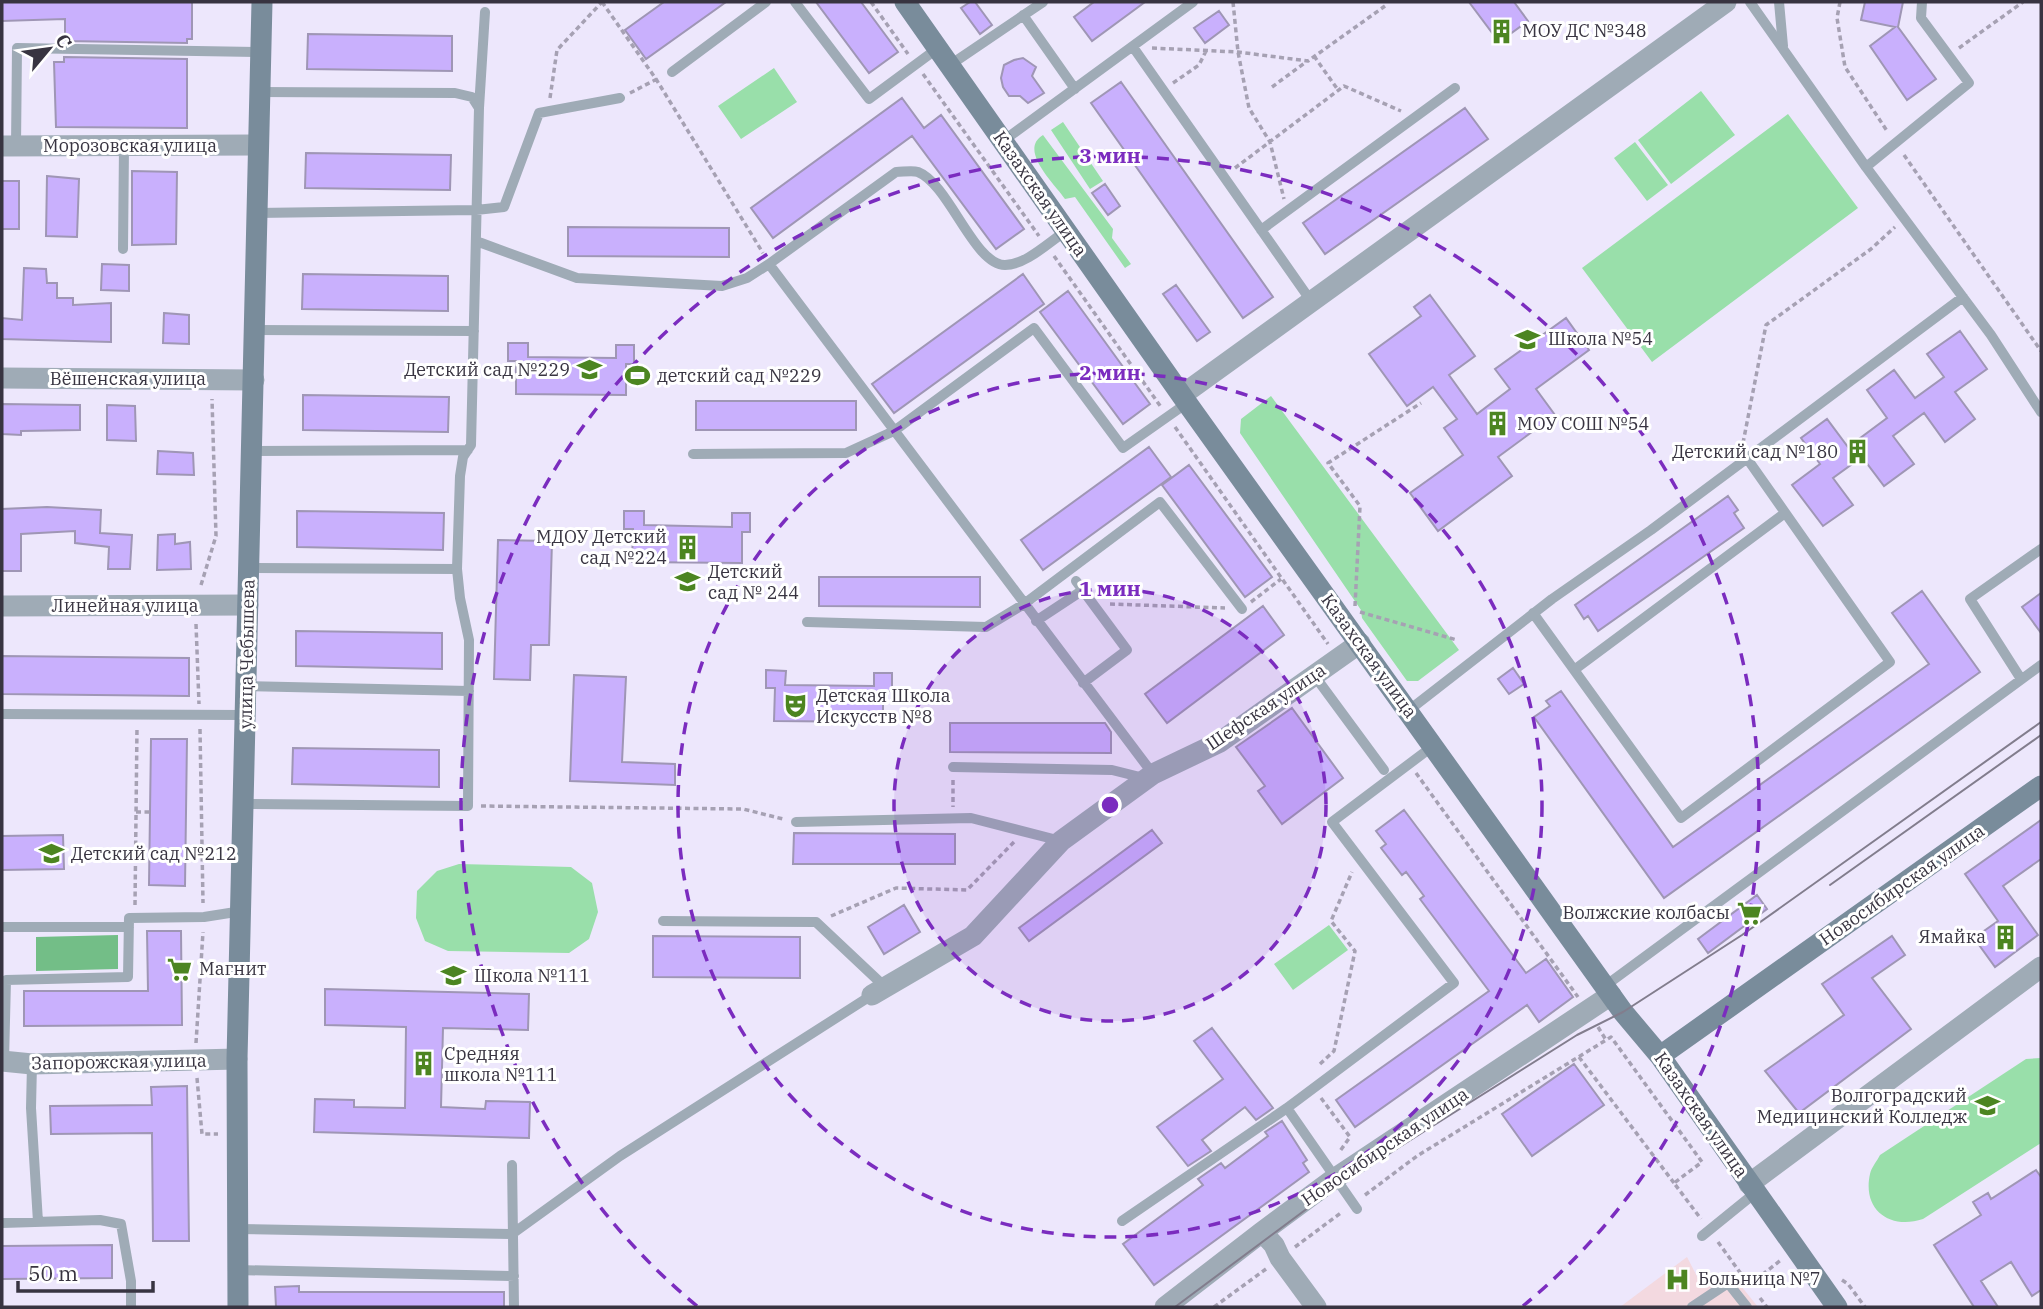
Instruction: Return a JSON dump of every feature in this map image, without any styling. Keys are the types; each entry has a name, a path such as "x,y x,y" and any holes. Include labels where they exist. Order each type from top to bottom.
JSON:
{"street":[{"name":"улица Чебышева","path":"238,1307 237,1059 262,2"},
{"name":"Казахская улица","path":"905,2 1185,399 1608,990 1660,1056 1837,1307"},
{"path":"1185,399 1311,301 1726,2"},
{"name":"Морозовская улица","path":"9,146 258,145"},
{"name":"Вёшенская улица","path":"2,378 254,380"},
{"name":"Линейная улица","path":"2,606 248,606"},
{"name":"Шефская улица","path":"878,990 973,936 1061,841 1150,777 1220,742 1360,643"},
{"name":"Новосибирская улица","path":"1660,1056 2041,786"},
{"path":"1752,1189 2041,967"},
{"name":"Новосибирская улица","path":"1165,1307 1262,1232 1333,1172 1608,990"},
{"name":"Запорожская улица","path":"3,1061 32,1065 237,1059"},
{"path":"1262,1232 1274,1245 1280,1258 1316,1307"}],"lane":[{"path":"672,72 766,2"},
{"path":"796,2 869,99 916,64 944,57 1043,2"},
{"path":"1003,141 1193,2"},
{"path":"1751,2 1866,167 1991,335 2041,412"},
{"path":"1779,2 1783,49"},
{"path":"1866,167 1969,83 1920,18 1922,2"},
{"path":"245,804 468,806 469,640 457,569 460,476 463,457 471,445 479,108 485,12"},
{"path":"1023,15 1075,89"},
{"path":"1133,47 1311,301"},
{"path":"9,146 17,48 261,52"},
{"path":"1261,230 1455,88"},
{"path":"259,92 455,93 472,97 479,108"},
{"path":"256,213 476,210 504,207 539,113 620,98"},
{"path":"123,249 124,146"},
{"path":"476,242 577,278 722,286 747,278 769,264 896,172 916,171 932,181 988,259 1003,265 1020,262 1066,231"},
{"path":"769,264 1083,683 1150,777"},
{"path":"1408,710 1533,613 1651,530 1963,297"},
{"path":"693,454 846,453 894,431 1034,328 1123,448 1168,417 1185,399"},
{"path":"255,330 474,331"},
{"path":"252,451 468,450"},
{"path":"1533,613 1681,818 1890,662 1785,513 1742,460"},
{"path":"807,622 986,627 1024,604 1160,502 1242,608"},
{"path":"1574,670 1785,513"},
{"path":"2021,679 1970,599 2041,549"},
{"path":"249,568 457,569"},
{"path":"1036,621 1079,585 1093,603 1127,650 1083,683"},
{"path":"1608,990 2041,664"},
{"path":"1314,675 1384,770"},
{"path":"247,686 470,691"},
{"path":"2,715 246,715"},
{"path":"1122,1221 1287,1108 1454,983 1332,822 1433,746"},
{"path":"953,767 1112,771 1150,777"},
{"path":"796,822 971,818 1061,841"},
{"path":"2,927 132,923 242,911"},
{"path":"236,1229 512,1234 631,1149 878,990 816,922 663,921"},
{"path":"3,1061 4,980 128,977 132,923"},
{"path":"32,1065 31,1108 38,1222"},
{"path":"1287,1108 1357,1209"},
{"path":"512,1165 514,1307"},
{"path":"1705,1233 1752,1189"},
{"path":"2,1223 100,1220 121,1224 131,1282 131,1307"},
{"path":"237,1269 514,1276"},
{"path":"1692,1307 1728,1283 1747,1307"}],"path":[{"path":"548,111 557,50 602,2 656,79 769,264"},
{"path":"871,2 1338,657"},
{"path":"1233,2 1238,52 1249,108 1270,142 1287,211"},
{"path":"1840,2 1837,18 1844,67 2041,351"},
{"path":"1949,56 2023,2"},
{"path":"1272,87 1385,6"},
{"path":"1133,47 1238,52 1308,61"},
{"path":"1163,90 1199,65 1206,51"},
{"path":"1314,56 1338,90"},
{"path":"620,98 672,72"},
{"path":"1224,177 1344,86 1416,117"},
{"path":"1742,460 1766,326 1871,249 1904,218"},
{"path":"211,380 216,536 195,606 204,917 195,1060 202,1134 238,1134"},
{"path":"1421,403 1328,463 1360,506 1355,610 1457,640"},
{"path":"1093,603 1242,608 1281,579"},
{"path":"132,923 137,715"},
{"path":"1409,764 1574,990"},
{"path":"953,767 953,818"},
{"path":"468,806 743,809 796,822"},
{"path":"136,812 150,813"},
{"path":"816,922 896,888 967,890 1024,832"},
{"path":"1333,1172 1350,1137 1314,1088 1308,1075 1334,1051 1354,950 1331,921 1359,857"},
{"path":"1491,1110 1611,1037 1702,1162 1674,1183"},
{"path":"1579,1057 1674,1183 1705,1233 1749,1285 1795,1249"}],"shaded area":[{"name":"Больница №7","path":"1687,1257 1703,1288 1729,1271 1758,1307 1620,1307"}],"green space":[{"path":"774,68 797,102 741,139 718,106"},
{"path":"1701,91 1735,135 1671,184 1638,140"},
{"path":"1788,114 1858,208 1652,362 1582,268"},
{"path":"1063,122 1103,181 1090,189 1051,130"},
{"path":"1043,135 1113,229 1112,238 1131,264 1125,268 1075,197 1065,199 1040,167 1034,149 1036,141"},
{"path":"1635,142 1668,185 1647,201 1614,158"},
{"path":"1271,396 1459,650 1418,681 1407,681 1362,618 1361,610 1240,433 1241,419"},
{"path":"459,864 571,867 592,883 598,912 589,939 569,953 448,951 425,941 416,918 417,891 437,871"},
{"path":"1329,925 1348,950 1293,990 1274,964"},
{"path":"118,935 118,969 36,971 36,937"},
{"path":"2041,1058 2041,1143 1923,1219 1900,1222 1881,1214 1870,1198 1869,1187 1871,1172 1880,1155 2026,1059"}],"building":[{"path":"2,2 192,2 192,39 187,39 187,43 65,41 65,19 2,21"},
{"path":"664,2 726,2 646,59 625,30"},
{"path":"816,2 861,2 898,52 869,73"},
{"path":"975,2 992,25 980,34 961,8"},
{"path":"1094,2 1145,2 1092,41 1074,17"},
{"name":"МОУ ДС №348","path":"1469,2 1514,2 1528,21 1499,42"},
{"path":"1865,2 1903,2 1898,27 1936,79 1907,100 1870,46 1895,27 1861,20"},
{"path":"1219,11 1229,25 1205,43 1194,28"},
{"path":"308,34 452,36 452,71 307,69"},
{"path":"64,57 187,59 187,128 56,127 54,62 64,62"},
{"path":"1023,58 1036,67 1032,76 1044,93 1028,103 1020,96 1009,96 1001,78 1004,65"},
{"path":"1121,82 1273,297 1243,318 1091,103"},
{"path":"902,98 924,128 941,115 1024,229 996,249 912,136 773,238 751,208"},
{"path":"1465,108 1488,139 1325,254 1303,223"},
{"path":"306,153 451,155 450,190 305,188"},
{"path":"132,171 177,172 176,244 132,245"},
{"path":"47,176 79,179 77,237 46,236"},
{"path":"2,181 19,181 19,229 2,229"},
{"path":"1105,184 1120,206 1108,215 1092,193"},
{"path":"568,227 729,228 729,257 568,256"},
{"path":"102,264 129,265 129,291 101,290"},
{"path":"24,268 46,269 47,283 57,283 57,298 73,298 73,305 111,303 111,342 2,339 2,318 22,320"},
{"path":"303,274 448,276 448,311 302,309"},
{"path":"1023,274 1044,304 894,413 872,384"},
{"path":"1176,285 1210,332 1197,341 1163,294"},
{"path":"1068,291 1150,404 1123,424 1040,312"},
{"name":"МОУ СОШ №54","path":"1430,295 1475,356 1449,375 1477,414 1510,389 1495,369 1566,318 1589,350 1536,389 1555,415 1498,457 1512,476 1438,531 1410,493 1463,455 1444,428 1457,419 1433,387 1407,406 1369,354 1421,316 1414,307"},
{"path":"164,313 189,315 189,344 163,343"},
{"name":"Детский сад №180","path":"1960,331 1987,369 1955,392 1975,419 1945,442 1924,413 1893,436 1914,464 1884,486 1862,457 1833,478 1853,505 1823,526 1792,485 1820,464 1801,438 1827,419 1848,447 1887,418 1867,390 1894,370 1915,398 1944,377 1927,354"},
{"path":"508,343 528,343 528,357 616,358 616,345 634,345 634,364 626,364 626,395 516,394 516,361 508,361"},
{"path":"303,395 449,397 448,432 303,430"},
{"path":"696,401 856,401 856,430 696,430"},
{"path":"2,404 80,405 80,430 2,434"},
{"path":"107,405 135,406 136,441 107,440"},
{"path":"1149,447 1171,477 1043,570 1021,540"},
{"path":"158,451 193,453 194,475 157,474"},
{"path":"1189,465 1272,577 1245,597 1162,485"},
{"path":"1728,496 1738,510 1734,513 1744,528 1598,631 1588,616 1584,619 1575,605"},
{"path":"47,507 101,510 100,533 132,535 130,569 108,569 109,547 75,543 75,531 21,534 21,571 2,571 2,509"},
{"path":"297,511 444,513 443,550 297,547"},
{"name":"МДОУ Детский сад №224","path":"624,511 644,511 644,525 732,527 732,513 750,513 750,532 742,532 742,563 632,562 633,529 624,529"},
{"path":"175,534 175,544 190,542 191,569 157,570 158,535"},
{"path":"498,540 552,541 549,645 531,645 530,680 494,679"},
{"path":"819,577 980,577 980,607 819,606"},
{"path":"1922,591 1980,672 1664,898 1534,717 1550,706 1546,701 1561,691 1673,847 1929,664 1892,613"},
{"path":"2041,593 2041,633 2022,607"},
{"path":"1263,606 1284,635 1167,723 1145,694"},
{"path":"296,631 442,633 442,669 296,666"},
{"path":"2,656 189,658 189,696 2,694"},
{"path":"1513,668 1524,684 1509,694 1498,679"},
{"path":"766,670 786,671 785,685 874,686 874,673 892,673 892,691 883,691 883,722 774,721 775,688 766,688"},
{"path":"574,675 626,677 622,762 675,764 675,785 570,781"},
{"path":"1292,708 1343,778 1282,824 1258,791 1265,786 1236,747"},
{"path":"950,723 1105,723 1111,732 1111,753 950,752"},
{"path":"151,739 187,739 185,886 149,885"},
{"path":"293,748 439,750 439,787 292,784"},
{"path":"1404,810 1526,973 1546,959 1573,997 1539,1022 1527,1005 1355,1127 1336,1100 1489,991 1420,899 1424,896 1406,872 1402,875 1381,848 1386,844 1376,831"},
{"path":"2041,820 2041,859 2003,886 2038,935 1995,967 1974,938 1998,921 1965,874"},
{"path":"1152,830 1162,843 1029,941 1019,928"},
{"path":"794,833 955,834 955,864 793,864"},
{"path":"63,835 64,869 2,870 2,836"},
{"path":"1757,895 1767,909 1708,953 1698,939"},
{"path":"904,905 920,932 884,954 868,927"},
{"path":"147,931 181,931 182,1025 24,1026 24,991 148,991"},
{"path":"653,936 800,937 800,978 653,977"},
{"path":"1892,936 1905,955 1872,978 1911,1029 1799,1113 1765,1071 1844,1015 1822,984"},
{"name":"Средняя школа №111","path":"325,989 529,994 528,1030 443,1028 441,1107 485,1109 486,1101 530,1102 529,1138 314,1132 315,1099 354,1100 354,1107 405,1108 406,1027 325,1025"},
{"path":"1212,1028 1273,1108 1256,1120 1245,1107 1202,1140 1211,1151 1188,1166 1157,1127 1223,1079 1194,1041"},
{"path":"1574,1064 1604,1105 1532,1156 1502,1114"},
{"path":"187,1086 189,1241 153,1241 152,1133 51,1134 50,1106 152,1105 151,1087"},
{"path":"1282,1121 1307,1160 1303,1163 1309,1172 1154,1285 1123,1244 1203,1185 1198,1179 1221,1163 1225,1168 1268,1136 1265,1132"},
{"path":"2036,1170 2041,1177 2041,1290 2032,1296 2011,1262 1981,1281 1998,1307 1974,1307 1934,1245 1981,1215 1973,1202 1988,1193 1991,1199"},
{"path":"112,1245 112,1278 2,1279 2,1246"},
{"path":"299,1286 299,1292 504,1292 504,1307 276,1307 275,1287"}],"tram line":[{"path":"1175,1307 1336,1187 1577,1035 1623,1012 1742,935 2041,722"},
{"path":"1830,885 2041,735"}],"place":[{"name":"МОУ ДС №348","path":"1502,31"},
{"name":"Школа №54","path":"1528,339"},
{"name":"Детский сад №229","path":"590,370"},
{"name":"детский сад №229","path":"637,376"},
{"name":"МОУ СОШ №54","path":"1497,424"},
{"name":"Детский сад №180","path":"1858,452"},
{"name":"МДОУ Детский сад №224","path":"687,547"},
{"name":"Детский сад № 244","path":"688,582"},
{"name":"Детская Школа Искусств №8","path":"796,706"},
{"name":"Детский сад №212","path":"51,854"},
{"name":"Волжские колбасы","path":"1750,913"},
{"name":"Ямайка","path":"2006,937"},
{"name":"Магнит","path":"179,969"},
{"name":"Школа №111","path":"454,976"},
{"name":"Средняя школа №111","path":"424,1064"},
{"name":"Волгоградский Медицинский Колледж","path":"1987,1106"},
{"name":"Больница №7","path":"1678,1279"}]}
